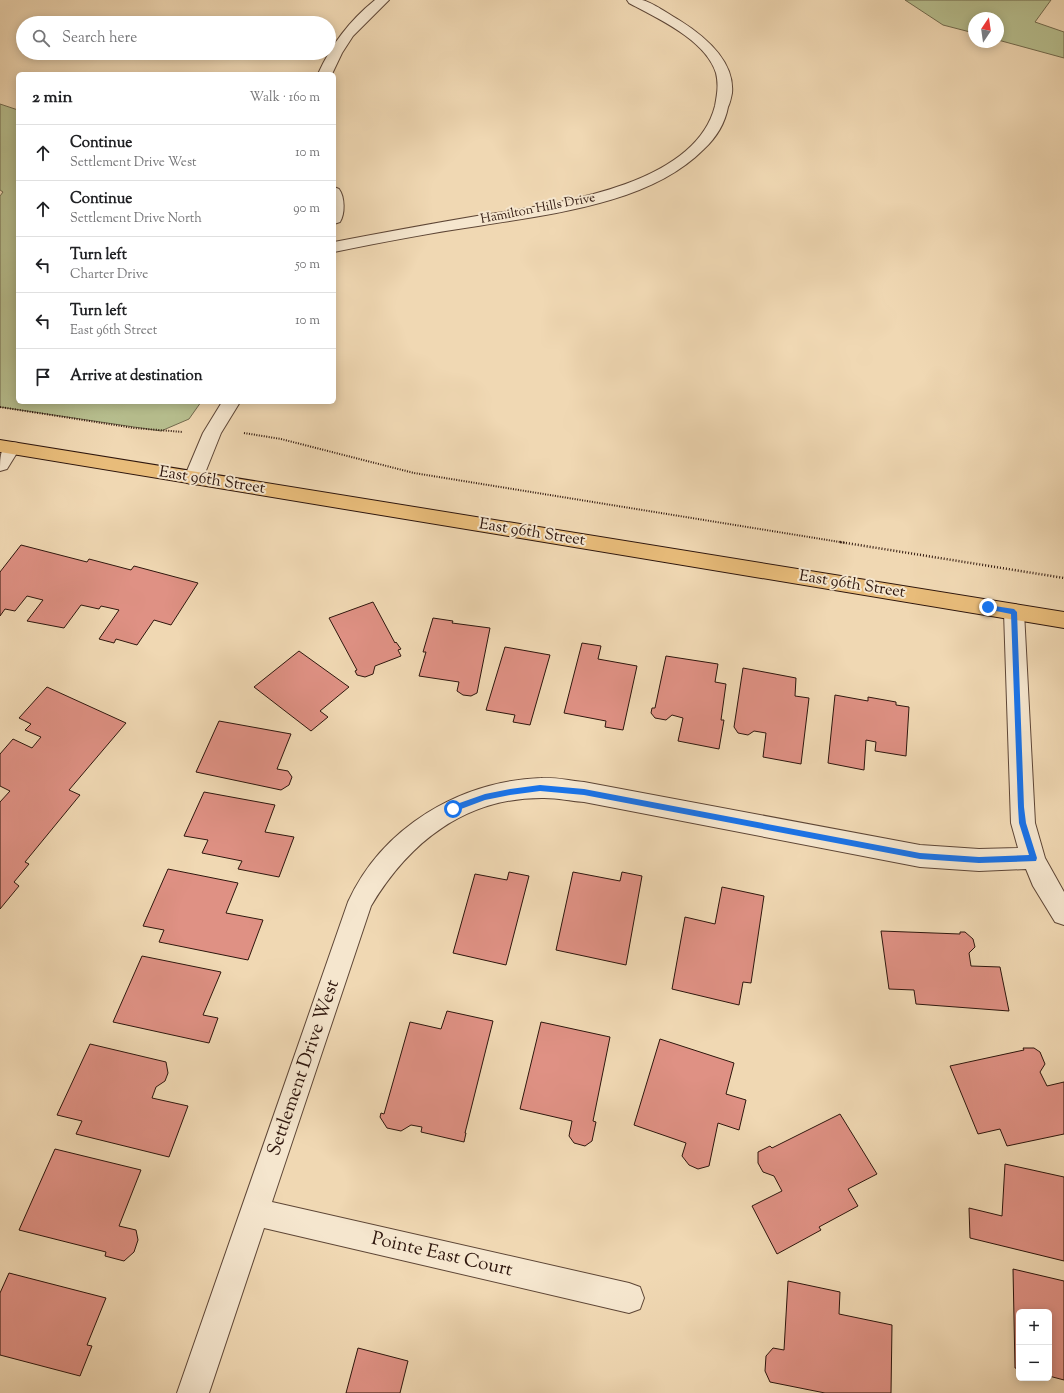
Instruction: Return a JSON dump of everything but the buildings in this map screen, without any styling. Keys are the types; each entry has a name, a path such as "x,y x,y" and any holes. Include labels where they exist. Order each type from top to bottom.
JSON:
{"main road":[{"name":"East 96th Street","path":"4,453 194,478 1064,620"}],"street":[{"path":"336,53 349,32 382,0"},
{"name":"Hamilton Hills Drive","path":"336,247 578,204 645,181 673,166 695,150 707,137 725,102 725,76 717,60 690,34 633,0"},
{"path":"326,72 332,60"},
{"path":"194,478 212,433 230,404"},
{"path":"1014,612 1021,807 1023,823 1033,858 1042,878 1064,914"},
{"name":"Settlement Drive West","path":"193,1393 355,916 367,889 394,853 418,830 453,809 485,797 540,788 584,792 920,856 979,860 1033,858"},
{"name":"Pointe East Court","path":"254,1212 629,1298"}],"path":[{"path":"0,407 161,431 212,433 245,432 281,439 414,473 1064,578"}],"green space":[{"path":"905,0 1051,0 1035,22 1064,32 1064,58 1004,42 1004,12 968,12 968,31 943,25"},
{"path":"0,104 16,109 16,404 200,404 189,419 161,431 0,407 0,196 3,192 0,190"}],"route":[{"path":"453,809 485,797 540,788 584,792 920,856 946,859 979,860 1033,858 1023,823 1021,807 1014,612 988,607"}]}
